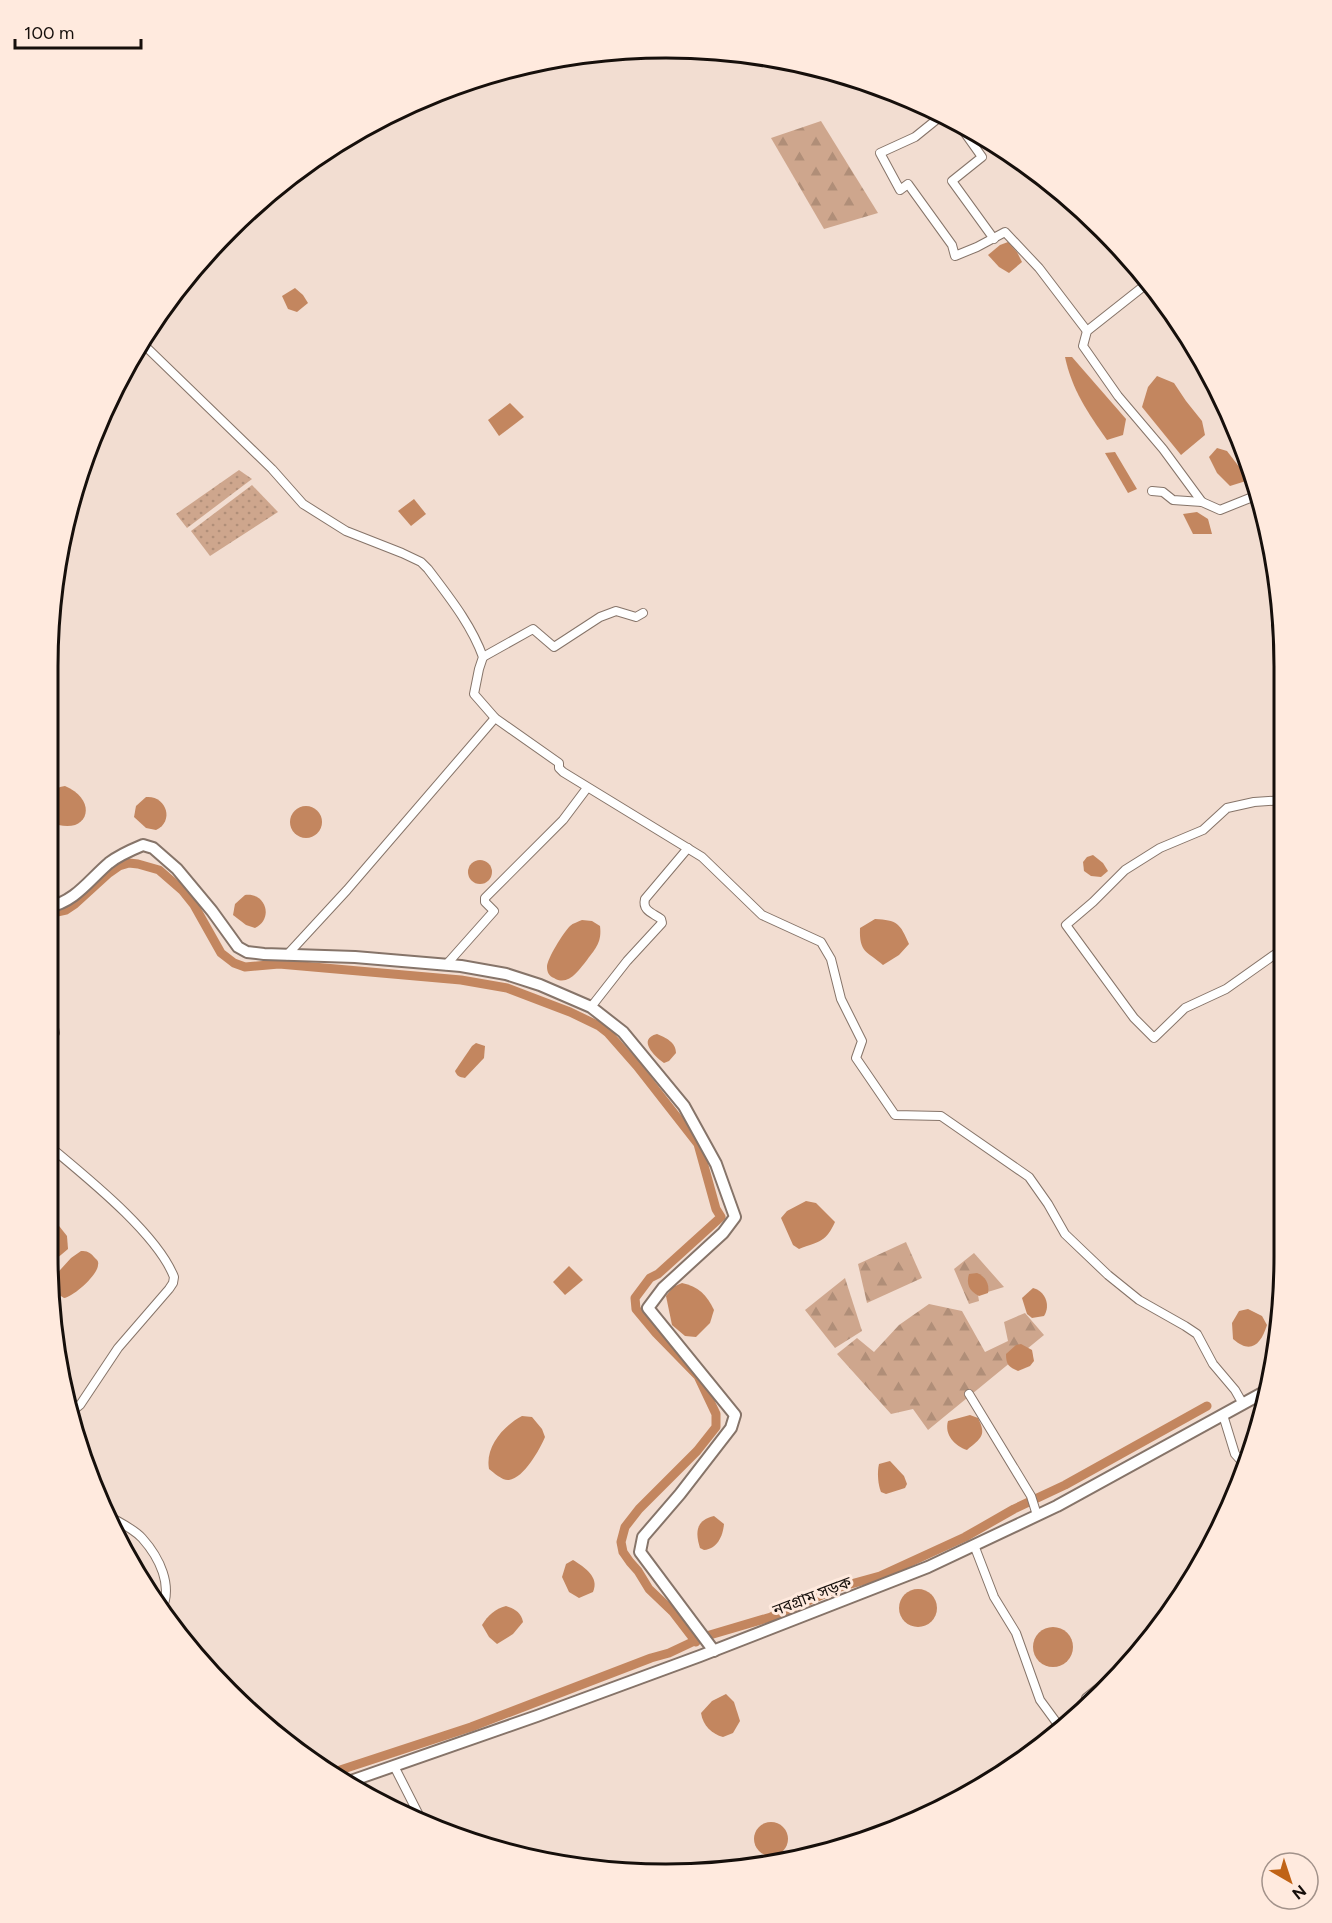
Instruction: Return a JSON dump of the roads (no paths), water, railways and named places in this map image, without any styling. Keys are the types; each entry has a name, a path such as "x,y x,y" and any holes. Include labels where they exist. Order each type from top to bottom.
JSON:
{"street":[{"path":"935,121 915,137 880,153 900,190 908,184 952,244 955,256 977,248 1005,232 1039,268 1087,331"},
{"path":"970,140 982,157 952,181 994,239"},
{"path":"1141,288 1087,331 1083,346 1118,396 1163,448 1202,502"},
{"path":"148,349 272,469 303,504 346,531 421,562 448,596 477,641 483,657 474,694 495,718 559,763 560,769 587,788 623,807 702,857 762,915 822,942 831,959 841,999 862,1041 856,1058 895,1115 941,1116 1029,1177 1065,1234 1108,1275 1139,1300 1197,1334 1213,1364 1235,1390 1243,1404"},
{"path":"1152,491 1163,492 1173,500 1202,502 1220,510 1249,497"},
{"path":"483,657 533,629 554,647 600,617 616,611 636,616 643,613"},
{"path":"288,955 495,718"},
{"path":"446,965 494,911 485,902 485,898 563,820 587,788"},
{"path":"1274,801 1227,807 1203,830 1160,848 1125,870 1066,925 1134,1018 1154,1038 1185,1008 1226,989 1274,955"},
{"path":"58,905 72,898 112,861 125,852 143,845 153,848 177,869 212,910 238,947 247,952 355,957 461,966 506,975 591,1007 623,1032 684,1106 716,1164 735,1217 723,1233 663,1288 648,1308 735,1415 731,1428 643,1537 640,1552 712,1648"},
{"path":"591,1007 627,961 662,923 661,919 646,910 645,899 688,848"},
{"path":"58,1154 152,1241 174,1277 169,1289 118,1348 77,1407"},
{"path":"969,1394 1031,1496 1036,1511"},
{"name":"নবগ্রাম সড়ক","path":"356,1779 537,1716 928,1567 1257,1396"},
{"path":"1223,1415 1235,1454 1239,1458"},
{"path":"120,1523 142,1538 160,1564 165,1580 164,1600"},
{"path":"974,1545 994,1597 1016,1633 1040,1700 1056,1722"},
{"path":"394,1766 417,1810"}],"waterway":[{"path":"58,912 75,904 119,866 129,863 138,864 159,870 182,890 194,905 221,953 234,963 245,967 279,964 461,980 507,988 570,1012 599,1026 637,1066 698,1144 716,1209 721,1217 658,1274 650,1278 635,1298 636,1309 698,1376 716,1414 716,1427 697,1451 639,1509 625,1527 621,1542 623,1552 649,1589 673,1612 696,1642"},
{"path":"341,1770 471,1727 669,1653 703,1637 771,1617 840,1587 880,1576 965,1537 1014,1509 1065,1485 1207,1406"}]}
